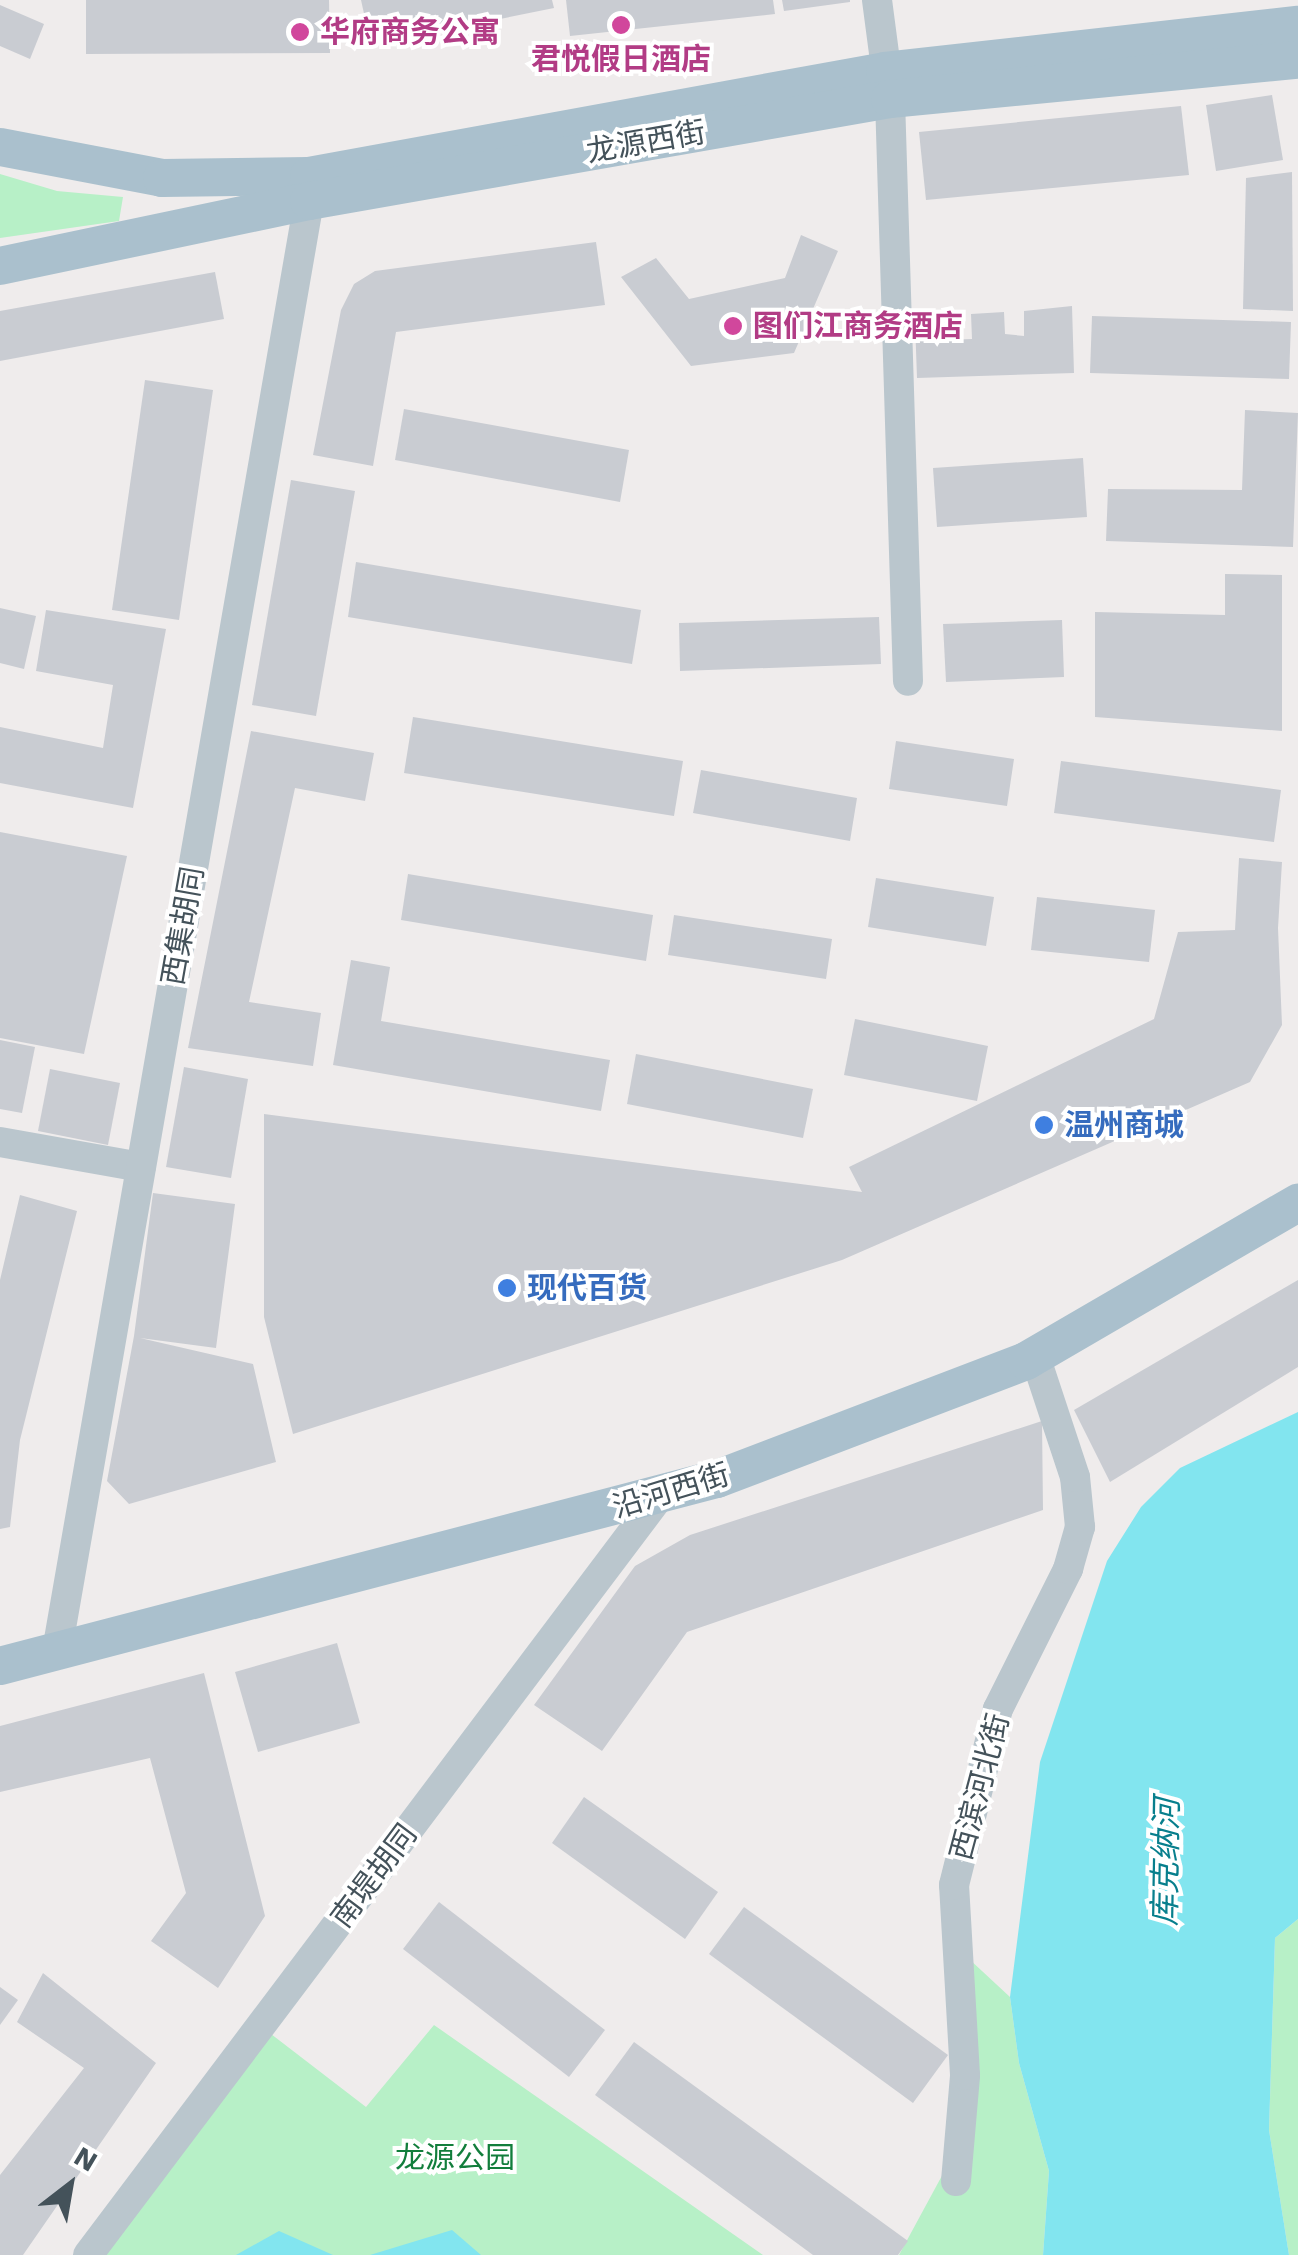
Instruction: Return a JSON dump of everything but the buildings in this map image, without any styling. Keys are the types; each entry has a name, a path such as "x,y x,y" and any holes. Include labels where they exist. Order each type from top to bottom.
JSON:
{"main road":[{"name":"龙源西街","path":"0,147 162,178 309,176 1298,25"},
{"name":"龙源西街","path":"0,266 888,85 1298,60"},
{"name":"沿河西街","path":"0,1666 659,1498 718,1479 1035,1356 1298,1203"}],"street":[{"path":"877,0 888,85 908,681"},
{"name":"西集胡同","path":"58,1651 310,202"},
{"path":"0,1142 141,1167"},
{"name":"西滨河北街","path":"956,2181 965,2074 954,1885 998,1709 1068,1569 1080,1528 1075,1478 1035,1356"},
{"name":"南堤胡同","path":"88,2255 659,1498"}],"green space":[{"path":"0,174 57,191 123,197 119,221 0,238"},
{"path":"1298,1919 1298,2255 1289,2255 1269,2130 1275,1938"},
{"path":"968,1958 1010,1997 1019,2063 1049,2171 1043,2255 899,2255 977,2111"},
{"name":"龙源公园","path":"434,2025 763,2255 100,2255 271,2034 366,2107"}],"water":[{"name":"库克纳河","path":"1298,1412 1298,1919 1275,1938 1269,2130 1289,2255 1043,2255 1049,2171 1019,2063 1010,1997 1040,1762 1107,1561 1141,1507 1180,1468"},
{"path":"452,2230 481,2255 370,2255"},
{"path":"279,2231 333,2255 236,2255"}],"place":[{"name":"君悦假日酒店","path":"621,25"},
{"name":"华府商务公寓","path":"300,32"},
{"name":"图们江商务酒店","path":"733,326"},
{"name":"温州商城","path":"1044,1125"},
{"name":"现代百货","path":"507,1288"}]}
